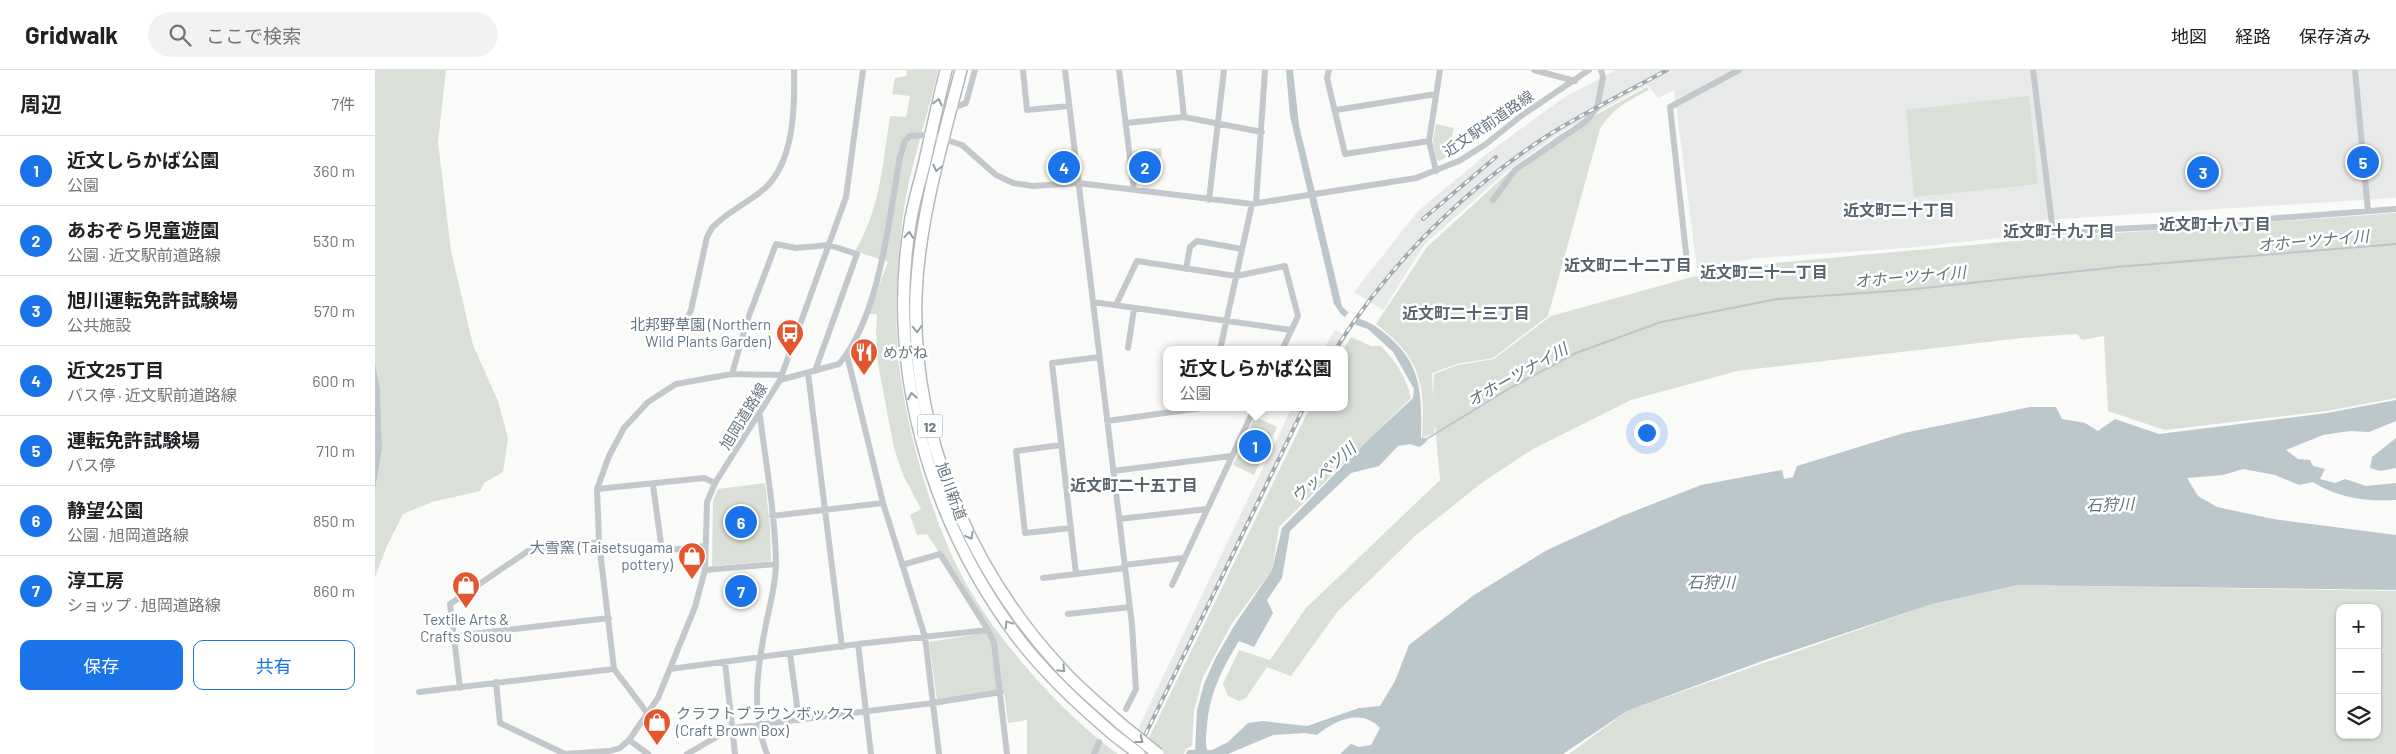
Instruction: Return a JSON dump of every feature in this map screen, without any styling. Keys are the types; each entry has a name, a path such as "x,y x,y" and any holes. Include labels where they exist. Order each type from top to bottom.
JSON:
{"highway":[{"name":"旭川新道","path":"946,70 910,224 904,286 905,342 909,381 917,426 930,474 972,570 1013,631 1052,678 1114,735 1139,754"},
{"name":"旭川新道","path":"961,70 921,242 916,296 918,355 928,422 949,489 966,530 1007,600 1059,666 1122,726 1158,754"}],"street":[{"path":"687,319 691,310 707,237 712,228 773,180 781,165 795,114 794,70"},
{"name":"旭岡道路線","path":"629,740 658,698 695,607 705,570 707,502 715,483 760,416 781,378 846,197 863,70"},
{"path":"951,108 966,103 975,70"},
{"path":"1023,70 1027,110 1069,106"},
{"path":"1065,70 1137,676 1136,689 1126,709"},
{"path":"1119,70 1134,190"},
{"path":"1179,70 1184,117"},
{"path":"1209,200 1224,70"},
{"path":"1221,346 1254,203 1262,132 1265,70"},
{"path":"1329,70 1327,78 1345,154 1429,141"},
{"path":"1436,171 1429,141 1440,70"},
{"path":"1534,70 1575,82"},
{"name":"近文駅前道路線","path":"1254,203 1416,178 1459,162 1486,144 1521,116 1575,82 1589,70"},
{"path":"1493,200 1515,170 1585,122 1597,108 1603,77 1601,70"},
{"path":"1687,262 1670,107 1739,70"},
{"path":"2033,70 2053,232 2176,226 2396,209"},
{"path":"2355,70 2367,211"},
{"path":"1336,110 1436,94"},
{"path":"1126,124 1184,117 1262,132"},
{"path":"648,714 615,669 599,542 597,489 609,456 624,428 649,402 676,384 731,374 781,378 839,364 847,355 859,334 880,272 900,157 905,141 910,136 930,134 962,144 996,175 1013,183 1033,186 1078,183 1209,200 1254,203"},
{"path":"1186,269 1190,246 1197,241 1242,249"},
{"path":"731,374 747,321 776,244 796,248 829,245 857,254 815,371"},
{"path":"1116,305 1137,261 1236,276 1285,266 1298,316 1284,346"},
{"path":"1093,302 1291,330"},
{"path":"1128,348 1134,308"},
{"path":"847,355 883,503 925,637 939,754"},
{"path":"1076,574 1052,363 1099,357"},
{"path":"808,373 842,646"},
{"path":"1107,421 1180,411"},
{"path":"1172,585 1253,411"},
{"path":"760,416 776,564 759,658 757,690 760,724 767,754"},
{"path":"1061,445 1016,451 1025,533 1071,528"},
{"path":"1113,471 1231,456"},
{"path":"597,489 653,485 704,478 715,483"},
{"path":"653,485 662,551 705,546"},
{"path":"772,516 883,503"},
{"path":"1119,519 1207,509"},
{"path":"460,688 450,604 528,551 599,542"},
{"path":"902,565 940,554 988,630 994,642 1007,754"},
{"path":"1043,578 1183,558"},
{"path":"705,570 776,564"},
{"path":"1068,614 1130,607"},
{"path":"455,636 609,618"},
{"path":"670,669 858,644 988,630"},
{"path":"858,644 871,754"},
{"path":"790,654 799,720"},
{"path":"725,662 735,754"},
{"path":"419,692 615,669"},
{"path":"496,682 501,723 565,754 610,751 620,748 629,740 648,754"},
{"path":"687,754 721,732 732,728 866,712 1001,692"},
{"path":"1094,754 1099,742"}],"shaded area":[{"path":"375,70 446,70 438,142 451,251 473,345 498,401 508,438 503,472 484,483 480,491 432,502 403,514 387,546 375,577 375,490 382,450 380,388 375,363"},
{"path":"907,70 938,70 905,203 896,303 901,378 920,466 939,524 974,598 1010,647 1052,696 1074,718 1118,754 1027,754 1027,720 1008,723 1004,690 937,700 929,642 991,632 927,534 917,535 910,515 921,509 903,475 894,448 878,364 877,314 868,314 888,262 855,251 870,219 875,202 890,116 906,117 910,96 892,94 895,78 906,76"},
{"path":"1616,70 2396,70 2396,198 2043,220 2043,233 1907,248 1757,258 1697,268 1674,90 1658,98 1647,85 1558,134 1506,172 1425,244 1383,310 1354,292 1418,211 1488,153 1563,98"},
{"path":"1647,87 1649,90 1628,101 1610,116 1600,129 1548,316 1493,358 1457,364 1432,373 1433,398 1434,374 1458,365 1494,359 1551,316 1692,277 1774,263 2048,238 2396,213 2396,398 2327,411 2165,430 2108,411 2104,336 2082,340 2077,334 2022,338 1737,371 1631,400 1533,449 1483,482 1415,536 1338,611 1291,676 1267,667 1246,698 1239,701 1228,696 1223,684 1239,650 1270,660 1306,608 1440,480 1435,424 1434,433 1422,438 1423,402 1421,387 1412,361 1403,349 1376,324 1427,247 1508,173 1559,135"},
{"path":"2029,96 2038,184 1914,197 1906,110"},
{"path":"1436,124 1454,128 1450,144 1459,147 1461,151 1439,161 1437,160 1433,142"},
{"path":"1161,148 1162,153 1148,183 1138,181 1133,151"},
{"path":"1335,330 1347,337 1341,346 1325,346"},
{"path":"1351,337 1371,346 1381,346 1400,370 1411,398 1279,527 1272,570 1231,625 1203,677 1194,711 1192,746 1186,749 1184,754 1141,754 1308,411 1348,411 1348,346 1345,346"},
{"path":"1290,411 1305,411 1138,754 1126,754"},
{"path":"1255,417 1277,427 1254,475 1233,465"},
{"path":"765,483 770,526 771,561 712,566 713,501 718,489"},
{"path":"2018,585 2396,591 2396,754 1569,754 1627,711 1932,604"}],"water":[{"name":"石狩川","path":"1286,70 1293,70 1299,125 1342,306 1353,316 1375,326 1390,338 1402,350 1410,362 1416,374 1419,388 1421,438 1426,438 1427,441 1420,447 1410,444 1398,446 1379,466 1351,473 1290,531 1282,578 1267,600 1273,613 1254,647 1239,641 1217,682 1208,715 1207,750 1212,750 1228,742 1248,723 1262,721 1307,726 1359,708 1380,706 1395,681 1409,645 1474,595 1547,550 1622,516 1701,485 1782,470 1784,479 1793,477 1797,466 1904,433 2030,407 2056,407 2062,419 2085,423 2098,431 2115,419 2159,434 2327,413 2396,400 2396,421 2369,432 2350,431 2323,435 2286,450 2298,459 2310,460 2313,466 2325,469 2320,479 2335,483 2345,479 2366,486 2396,483 2396,500 2353,498 2332,492 2313,482 2299,485 2275,475 2243,469 2223,475 2187,478 2198,496 2217,507 2273,519 2396,535 2396,590 2018,585 1932,604 1765,660 1627,711 1563,754 1340,754 1351,744 1359,747 1371,745 1380,728 1373,722 1357,717 1340,721 1317,735 1305,733 1273,735 1228,754 1186,754 1188,750 1195,750 1197,710 1204,684 1215,659 1234,626 1272,570 1282,528 1369,439 1413,398 1414,389 1393,352 1368,329 1356,325 1341,314 1334,304 1290,116"},
{"path":"375,363 380,388 382,450 375,490"},
{"path":"2396,438 2396,468 2380,471 2370,468 2372,457"}],"pier":[{"path":"1351,312 1357,318 1351,324 1345,318"}],"waterway":[{"name":"オホーツナイ川","path":"1425,440 1510,388 1576,353 1661,322 1777,299 1906,290 2117,267 2396,244"}],"railway":[{"path":"1338,346 1379,288 1429,231 1485,181 1561,127 1667,70"},
{"path":"1423,219 1496,157"},
{"path":"1136,754 1302,411"}],"place":[{"name":"運転免許試験場","path":"2363,162"},
{"name":"近文25丁目","path":"1064,167"},
{"name":"あおぞら児童遊園","path":"1145,167"},
{"name":"旭川運転免許試験場","path":"2203,172"},
{"name":"北邦野草園 (Northern Wild Plants Garden)","path":"790,357"},
{"name":"めがね","path":"864,376"},
{"name":"近文しらかば公園","path":"1255,446"},
{"name":"静望公園","path":"741,522"},
{"name":"大雪窯 (Taisetsugama pottery)","path":"692,580"},
{"name":"淳工房","path":"741,591"},
{"name":"Textile Arts & Crafts Sousou","path":"466,609"},
{"name":"クラフトブラウンボックス (Craft Brown Box)","path":"657,746"}],"district":[{"name":"近文町二十丁目","path":"1899,209"},
{"name":"近文町十八丁目","path":"2215,223"},
{"name":"近文町十九丁目","path":"2059,230"},
{"name":"近文町二十二丁目","path":"1628,264"},
{"name":"近文町二十一丁目","path":"1764,271"},
{"name":"近文町二十三丁目","path":"1466,312"},
{"name":"近文町二十五丁目","path":"1134,484"}],"water label":[{"name":"ウッペツ川","path":"1323,472"}]}
